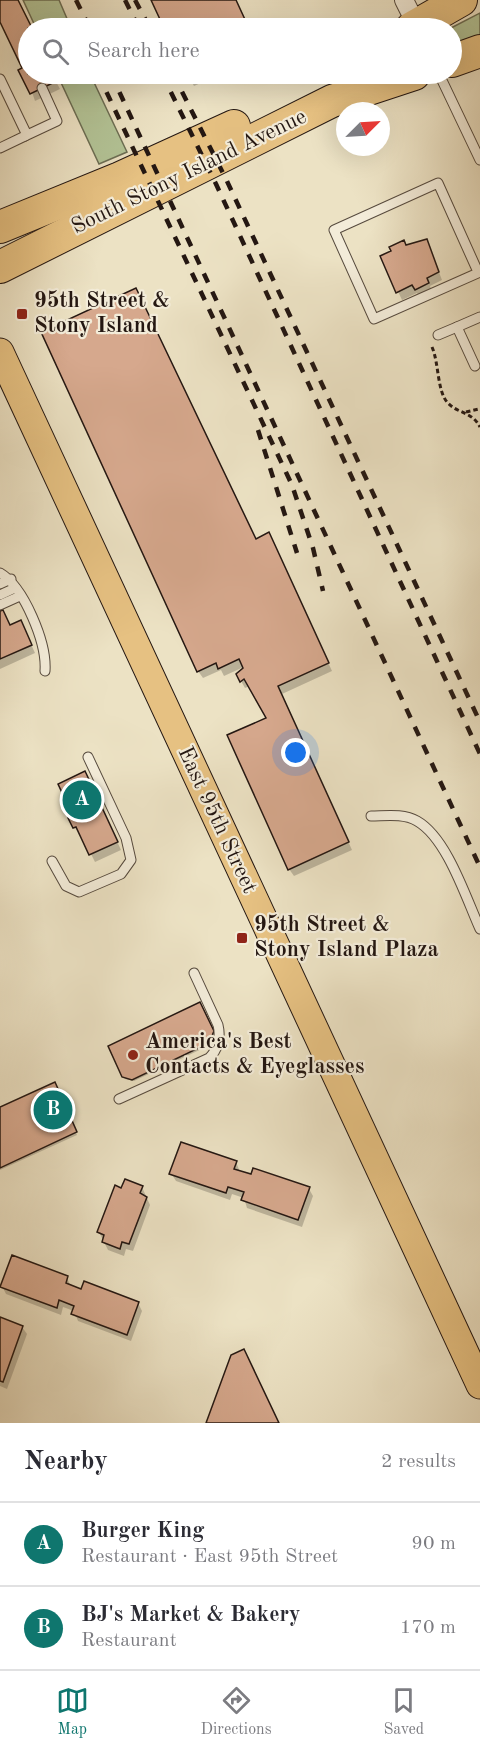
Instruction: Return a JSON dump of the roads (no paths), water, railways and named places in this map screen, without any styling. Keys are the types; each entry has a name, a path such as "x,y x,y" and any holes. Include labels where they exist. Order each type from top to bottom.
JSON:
{"highway":[{"path":"420,18 461,0"},
{"path":"462,57 480,51"},
{"name":"South Stony Island Avenue","path":"0,227 120,178 322,84"},
{"name":"South Stony Island Avenue","path":"0,267 332,101 384,84"}],"main road":[{"name":"East 95th Street","path":"0,352 480,1385"}],"lane":[{"path":"0,79 25,136"},
{"path":"445,84 480,160"},
{"path":"0,148 57,121 42,88"},
{"path":"438,183 479,272 374,319 334,230 438,183"},
{"path":"434,339 480,316"},
{"path":"457,327 475,366"},
{"path":"1,574 15,588 44,645 45,671"},
{"path":"0,584 15,588"},
{"path":"0,595 15,588"},
{"path":"0,605 15,588"},
{"path":"52,861 66,886 80,892 121,874 131,860 126,838 88,757"},
{"path":"371,816 399,816 417,821 440,843 480,929"},
{"path":"119,1099 209,1058 216,1050 220,1031 194,973"}],"railway":[{"path":"76,0 85,18"},
{"path":"125,0 134,18"},
{"path":"135,0 145,18"},
{"path":"103,84 292,485 313,548 323,591"},
{"path":"116,84 480,867"},
{"path":"167,84 216,184 480,754"},
{"path":"178,84 226,179 480,722"},
{"path":"258,430 297,553"}],"place":[{"name":"95th Street & Stony Island","path":"22,314"},
{"name":"Burger King","path":"82,800"},
{"name":"95th Street & Stony Island Plaza","path":"242,938"},
{"name":"America's Best Contacts & Eyeglasses","path":"133,1055"},
{"name":"BJ's Market & Bakery","path":"53,1110"}]}
